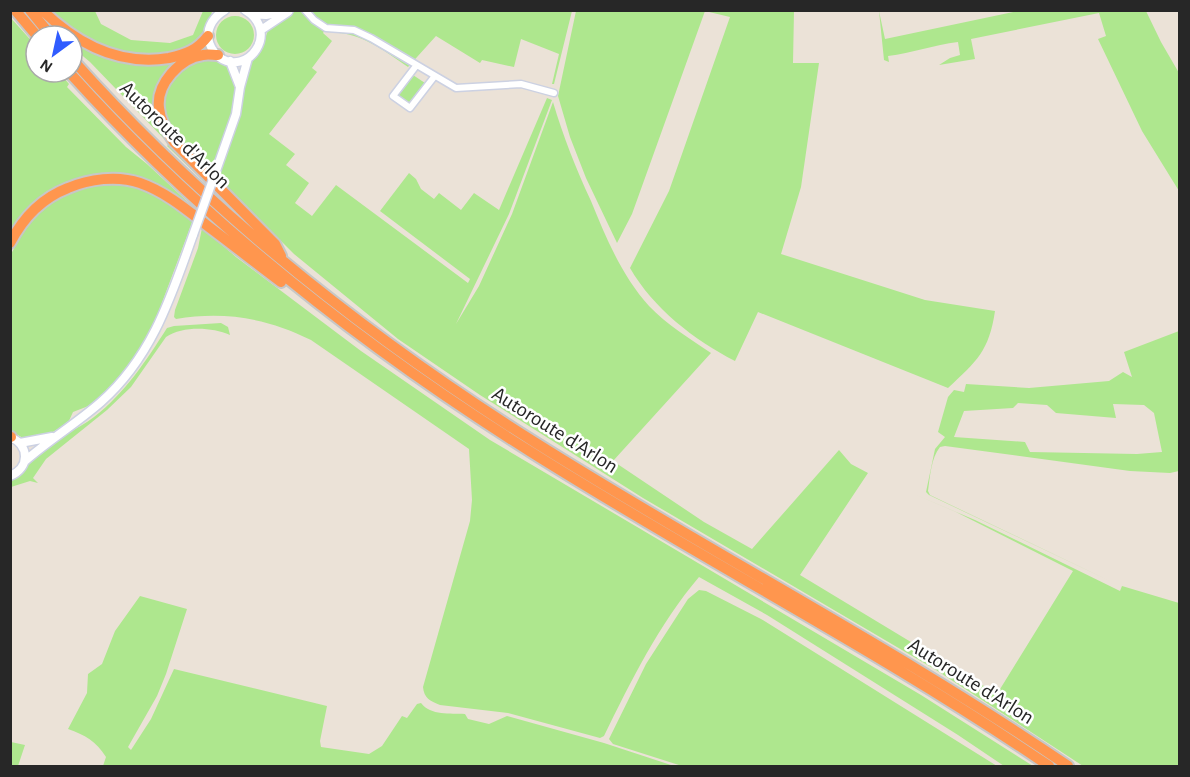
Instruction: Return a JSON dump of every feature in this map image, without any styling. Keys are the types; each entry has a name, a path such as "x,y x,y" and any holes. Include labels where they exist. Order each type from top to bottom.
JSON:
{"highway":[{"path":"15,10 27,24"},
{"path":"30,10 41,24"},
{"path":"42,10 59,27 80,41 102,52 126,58 160,59 184,55 194,51 208,36"},
{"path":"218,56 203,55 183,64 169,76 158,99 163,124 174,142 275,244 283,261"},
{"name":"Autoroute d'Arlon","path":"84,71 178,168 283,261 417,363 537,444 932,678 1068,766"},
{"name":"Autoroute d'Arlon","path":"80,84 227,227 316,302 432,387 531,452 917,682 1049,766"},
{"path":"10,243 32,211 52,194 83,182 109,179 137,182 165,193 290,289 316,302"}],"main road":[{"path":"225,10 212,21 208,36 209,43 218,56 230,61 248,58"},
{"path":"248,12 266,15 290,10"},
{"path":"261,30 290,10"},
{"path":"10,476 19,472 25,461 116,388 141,357 161,323 236,114 248,58 259,46 261,30 256,18 248,12"},
{"path":"230,61 240,87"},
{"path":"13,438 56,436"},
{"path":"13,438 24,448 25,461"}],"street":[{"path":"305,10 314,21 326,28 354,30 456,88 514,84 527,85 554,93"},
{"path":"416,66 393,96 410,108 434,77"}],"green space":[{"path":"47,11 95,11 101,24 131,40 170,43 193,35 203,11 212,11 199,41 193,47 175,53 152,55 119,52 101,47 84,37 84,24 65,24"},
{"path":"291,11 572,11 554,84 552,84 559,54 521,39 514,67 482,60 480,63 436,36 408,67 367,41 339,33 337,28 326,28 323,33 332,41 312,68 317,72 269,134 295,154 286,165 309,183 295,203 312,216 336,185 468,283 470,279 380,211 409,173 416,179 421,189 434,199 439,193 461,210 474,193 499,210 547,98 552,100 509,214 456,324 479,286 512,214 553,102 580,177 609,243 631,282 656,313 711,353 613,461 704,522 752,549 839,450 851,464 868,473 800,575 997,694 1073,571 956,512 914,494 975,520 1120,591 1122,586 1179,603 1179,766 1083,766 936,670 643,498 480,395 398,339 294,254 178,138 167,122 163,104 168,88 179,74 206,58 215,58 223,63 239,86 249,65 260,52 270,25"},
{"path":"576,11 705,11 632,214 617,243 586,178 570,137 558,96"},
{"path":"705,11 794,11 793,63 819,63 801,187 781,254 925,300 995,311 985,346 967,370 948,388 758,312 735,361 676,322 639,283 630,268 669,191 730,17"},
{"path":"879,11 885,39 1018,11 1146,11 1179,73 1179,191 1142,131 1098,39 1106,36 1099,13 971,39 975,59 939,65 960,55 958,42 888,56 889,62 884,60"},
{"path":"235,16 242,17 248,22 253,28 253,42 248,48 242,53 235,54 228,53 222,48 217,42 216,35 217,28 222,22 228,17"},
{"path":"10,17 24,33 24,84 69,84 67,87 126,147 204,217 166,190 110,175 83,177 49,191 29,209 11,234"},
{"path":"84,45 102,55 189,57 174,65 155,110 217,190 215,192 167,146 169,144 84,57"},
{"path":"410,73 428,85 410,108 393,96"},
{"path":"100,184 139,188 160,198 193,220 157,316 146,339 124,374 91,405 73,412 68,423 51,433 23,438 11,431 11,254 29,221 56,198 77,188"},
{"path":"202,228 236,257 361,351 490,440 921,695 1033,766 1004,766 767,615 699,577 658,633 604,736 600,738 508,713 440,705 430,700 423,687 470,521 472,500 469,449 311,340 295,332 262,322 228,316 176,319 175,310 198,248"},
{"path":"221,323 228,327 230,335 214,330 189,329 166,337 131,387 107,410 46,459 33,478 38,483 30,481 11,487 10,481 23,472 39,452 94,417 116,398 143,364 167,328"},
{"path":"1179,331 1179,471 1170,473 1130,471 945,446 940,447 931,468 935,449 945,437 938,432 948,397 954,390 964,392 966,384 1029,388 1109,381 1123,372 1132,377 1124,352","holes":["1018,403 1047,405 1056,413 1116,418 1113,404 1144,405 1154,413 1162,452 1137,454 1030,452 1025,442 954,437 964,411 1013,408"]},
{"path":"931,468 928,491 930,495 1112,582 929,495 926,492"},
{"path":"699,590 706,591 761,619 997,766 682,766 613,744 609,739 646,664 688,599"},
{"path":"140,596 187,609 166,674 157,696 128,747 131,750 151,719 174,669 327,706 320,741 321,747 369,754 382,746 402,716 407,718 417,704 421,703 435,712 465,714 468,719 489,724 507,716 604,743 674,766 103,766 106,757 98,747 85,736 68,729 87,693 88,674 102,664 115,631"},
{"path":"11,742 25,745 18,766 11,766"}]}
